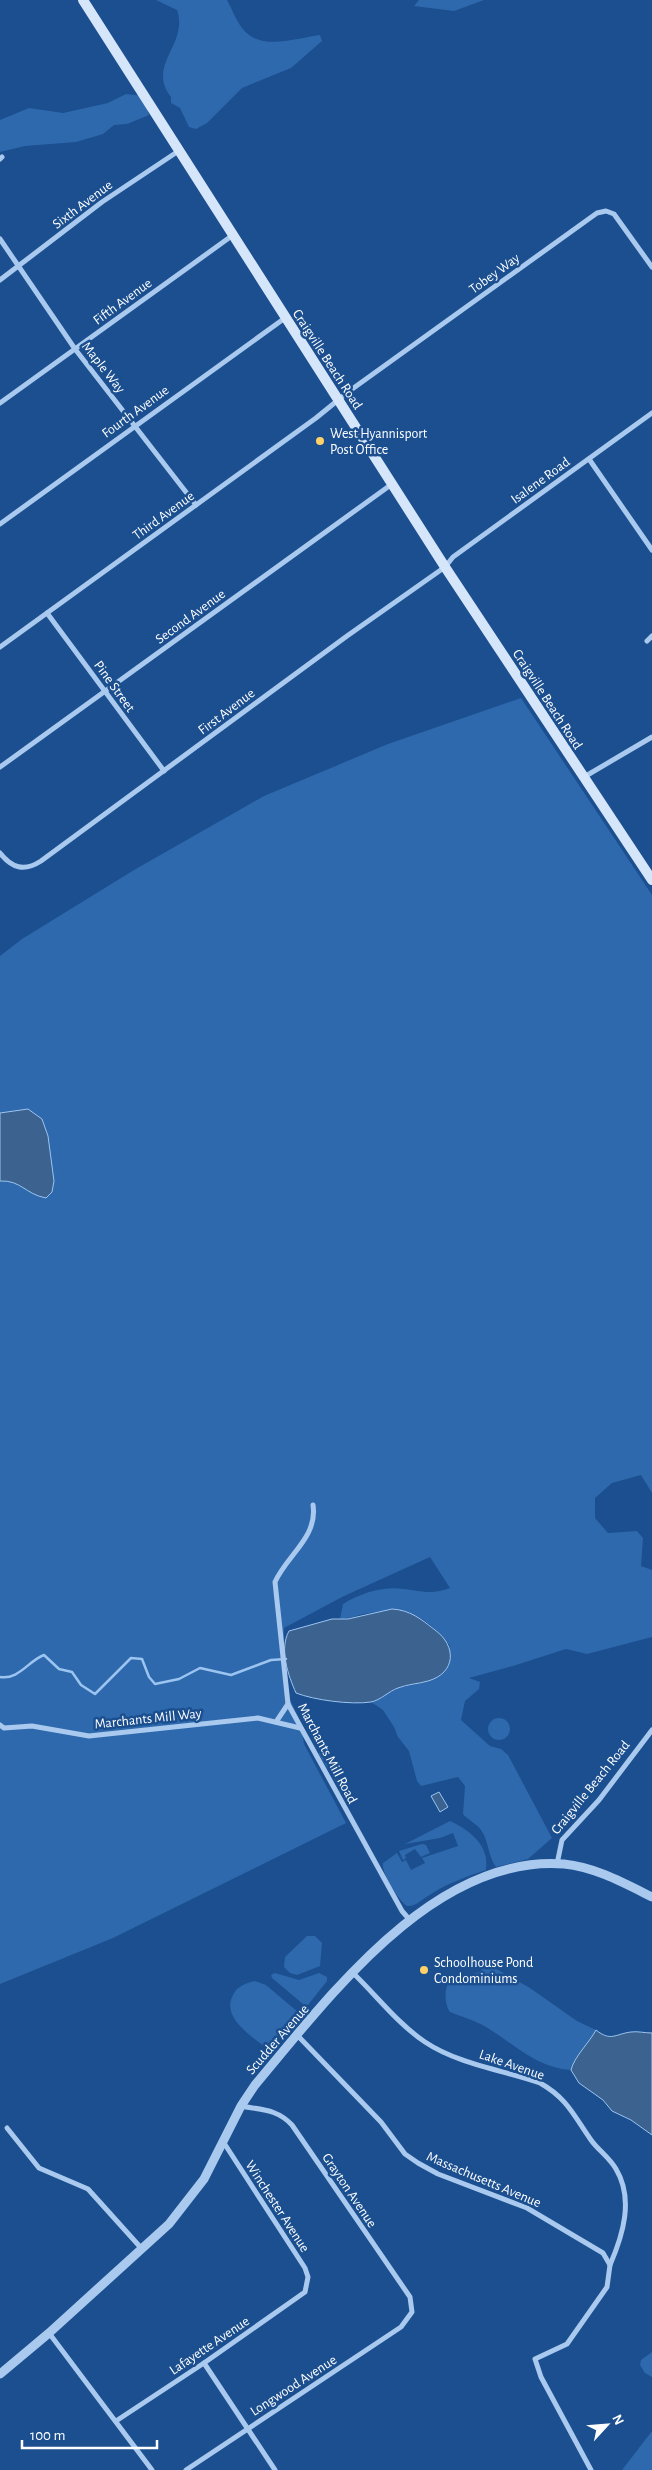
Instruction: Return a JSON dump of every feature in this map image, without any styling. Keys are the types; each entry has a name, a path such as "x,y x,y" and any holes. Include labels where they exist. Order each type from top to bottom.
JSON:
{"main road":[{"name":"Craigville Beach Road","path":"83,0 444,568 652,880"}],"street":[{"name":"Sixth Avenue","path":"0,280 102,202 180,150"},
{"name":"Tobey Way","path":"338,401 599,212 606,211 614,214 652,267"},
{"name":"Fifth Avenue","path":"0,403 233,234"},
{"name":"Maple Way","path":"0,239 75,349 196,505"},
{"name":"Fourth Avenue","path":"0,524 134,425 285,318"},
{"name":"Third Avenue","path":"0,648 338,401"},
{"name":"Isalene Road","path":"444,568 453,557 652,413"},
{"path":"589,459 652,550"},
{"name":"Second Avenue","path":"0,767 392,484"},
{"name":"First Avenue","path":"0,853 11,865 19,868 31,866 41,861 347,636 444,568"},
{"name":"Pine Street","path":"48,613 164,771"},
{"path":"647,641 652,636"},
{"path":"583,777 652,737"},
{"name":"Marchants Mill Road","path":"313,1505 315,1516 311,1530 275,1582 281,1654 288,1704 402,1911 409,1919"},
{"path":"276,1722 288,1704"},
{"name":"Marchants Mill Way","path":"0,1725 4,1728 32,1726 89,1736 258,1718 300,1728"},
{"name":"Craigville Beach Road","path":"557,1864 562,1840 604,1794 652,1730"},
{"name":"Scudder Avenue","path":"0,2374 49,2333 142,2249 184,2207 208,2173 241,2106 255,2085 353,1973 409,1919 444,1896 492,1875 525,1867 557,1864 593,1870 652,1897"},
{"name":"Lake Avenue","path":"353,1973 424,2041 441,2051 540,2083 551,2089 568,2104 591,2140 611,2161 623,2183 626,2214 618,2246 610,2265 607,2287 567,2344 535,2359 542,2377 591,2470"},
{"name":"Massachusetts Avenue","path":"298,2036 333,2070 361,2104 381,2122 405,2154 434,2172 527,2208 603,2252 610,2265"},
{"name":"Grayton Avenue","path":"241,2106 274,2112 283,2116 292,2125 410,2297 412,2305 409,2316"},
{"path":"7,2128 39,2168 88,2189 142,2249"},
{"name":"Winchester Avenue","path":"224,2143 304,2268 308,2283"},
{"name":"Lafayette Avenue","path":"116,2421 296,2301 305,2292 308,2283"},
{"name":"Longwood Avenue","path":"186,2470 401,2328 409,2316"},
{"path":"49,2333 152,2470"},
{"path":"204,2364 275,2470"}],"shaded area":[{"path":"156,0 227,0 242,28 258,40 279,42 320,35 322,41 291,68 242,88 207,123 196,129 189,127 180,108 171,103 171,97 165,85 163,75 165,64 178,33 177,10"},
{"path":"419,0 484,0 454,11 414,6"},
{"path":"126,94 143,96 149,115 127,124 114,125 103,134 76,142 25,146 0,152 0,120 29,108 63,113 108,103"},
{"path":"521,698 652,895 652,1493 641,1475 612,1483 595,1498 595,1518 608,1533 637,1531 643,1538 641,1566 652,1570 652,1637 587,1654 566,1649 469,1678 480,1682 479,1689 465,1701 461,1720 490,1746 501,1749 508,1755 552,1838 528,1859 496,1867 491,1859 486,1839 481,1830 463,1814 465,1786 458,1777 421,1786 417,1781 409,1751 398,1737 383,1710 371,1702 398,1688 429,1681 450,1646 433,1627 405,1612 383,1611 340,1619 343,1604 372,1591 396,1588 432,1592 450,1588 430,1557 342,1597 284,1628 284,1655 290,1699 301,1724 304,1744 346,1823 113,1938 0,1984 0,1180 14,1181 18,1184 0,1113 0,956 22,939 134,870 264,796 388,744"},
{"path":"28,1109 42,1119 48,1136 54,1181 52,1192 46,1198 33,1194 13,1183 0,1181 0,1113"},
{"path":"392,1609 404,1611 415,1616 442,1636 450,1651 448,1666 444,1672 428,1681 398,1688 371,1702 333,1701 312,1698 296,1693 290,1678 285,1654 286,1638 289,1631 332,1619 348,1619"},
{"path":"499,1718 507,1721 510,1729 507,1737 499,1740 491,1737 488,1729 491,1721"},
{"path":"322,1750 332,1756 342,1792 339,1793 340,1789 319,1754"},
{"path":"439,1792 448,1807 440,1812 431,1796"},
{"path":"450,1821 465,1829 482,1846 485,1853 486,1870 449,1884 415,1904 407,1906 391,1886 383,1863 397,1853 402,1862 406,1860 411,1870 425,1863 422,1858 458,1846 453,1833 440,1838 405,1844"},
{"path":"422,1844 426,1845 430,1853 421,1857 415,1849 405,1855 406,1858 403,1860 399,1851"},
{"path":"307,1936 315,1936 322,1943 320,1966 297,1975 290,1973 284,1967 285,1957"},
{"path":"489,1965 530,1988 577,2021 596,2030 575,2060 571,2070 547,2065 526,2054 486,2027 450,2012 446,1998 448,1984 479,1972"},
{"path":"275,1973 299,1980 319,1973 327,1977 327,1981 308,2005 303,2004 272,1978 271,1975"},
{"path":"255,1981 266,1985 299,2013 269,2048 245,2031 234,2018 231,2011 230,2003 237,1989 242,1985"},
{"path":"596,2030 606,2036 633,2032 652,2033 652,2135 631,2120 612,2111 603,2100 579,2083 571,2070 575,2060"},
{"path":"652,2352 652,2377 645,2373 640,2365 641,2360"},
{"path":"652,2431 652,2470 622,2470"}],"waterway":[{"path":"0,1677 13,1676 44,1655 59,1669 72,1672 81,1685 95,1694 131,1658 142,1659 149,1677 155,1684 179,1679 200,1668 231,1675 271,1660 286,1659"}],"place":[{"name":"West Hyannisport Post Office","path":"320,441"},
{"name":"Schoolhouse Pond Condominiums","path":"424,1970"}]}
